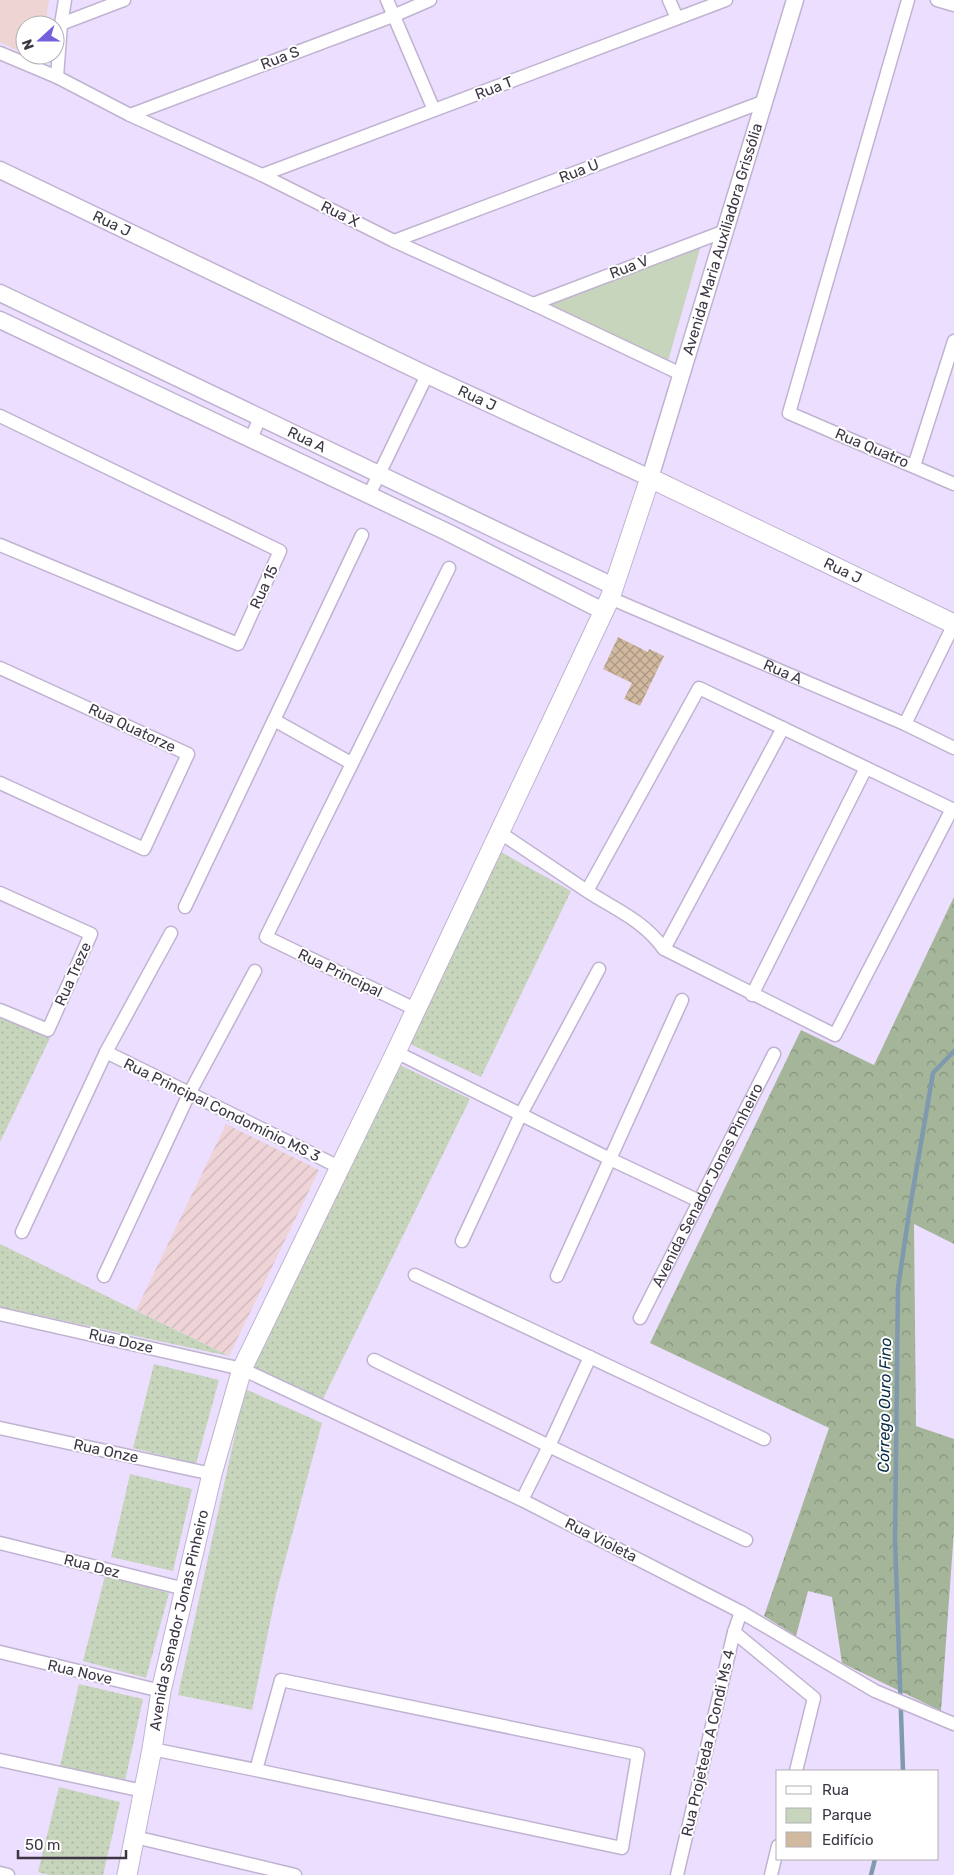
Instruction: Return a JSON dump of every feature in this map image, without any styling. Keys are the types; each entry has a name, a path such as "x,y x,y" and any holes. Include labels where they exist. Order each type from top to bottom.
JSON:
{"main road":[{"path":"609,598 650,478"},
{"name":"Rua J","path":"650,478 954,624"},
{"name":"Avenida Senador Jonas Pinheiro","path":"126,1875 152,1749 161,1691 212,1474 242,1369 396,1052 609,598"}],"street":[{"path":"62,15 65,0"},
{"path":"65,22 124,0"},
{"path":"387,0 434,110"},
{"name":"Rua S","path":"130,115 393,16 430,0"},
{"path":"669,0 676,18"},
{"name":"Rua T","path":"262,175 726,0"},
{"name":"Avenida Maria Auxiliadora Grissólia","path":"650,478 796,0"},
{"name":"Rua Quatro","path":"908,0 789,413 954,484"},
{"path":"937,0 954,5"},
{"name":"Rua X","path":"1,57 57,77 130,115 262,175 394,240 681,374"},
{"path":"57,77 58,65"},
{"name":"Rua U","path":"394,240 765,101"},
{"name":"Rua J","path":"0,170 427,375 650,478"},
{"name":"Rua V","path":"533,304 725,231"},
{"name":"Rua A","path":"0,293 380,475 609,598"},
{"name":"Rua A","path":"0,320 447,532 609,598 905,724 954,748"},
{"path":"914,466 954,341"},
{"path":"369,495 427,375"},
{"name":"Rua 15","path":"0,416 280,551 238,644 0,546"},
{"path":"251,439 260,417"},
{"path":"184,907 362,535"},
{"path":"274,720 351,763 449,568"},
{"path":"905,724 954,624"},
{"name":"Rua Quatorze","path":"0,668 188,754 144,849 0,782"},
{"path":"499,832 587,891 637,921 654,934 664,949 835,1035 952,809 699,688 587,891"},
{"path":"664,949 783,728"},
{"name":"Rua Principal","path":"351,763 266,937 415,1009"},
{"path":"752,994 866,768"},
{"name":"Rua Treze","path":"0,893 91,934 48,1030 0,1010"},
{"path":"22,1232 106,1052 171,933"},
{"path":"462,1241 521,1114 599,969"},
{"path":"104,1276 189,1094 255,971"},
{"path":"557,1276 682,1000"},
{"name":"Rua Principal Condomínio MS 3","path":"106,1052 339,1167"},
{"path":"396,1052 610,1159 699,1201"},
{"name":"Avenida Senador Jonas Pinheiro","path":"640,1318 774,1054"},
{"path":"415,1275 764,1439"},
{"name":"Rua Doze","path":"0,1314 242,1369"},
{"path":"522,1500 590,1357"},
{"path":"374,1360 746,1540"},
{"name":"Rua Violeta","path":"242,1369 522,1500 740,1612 866,1687 954,1724"},
{"name":"Rua Onze","path":"0,1428 212,1474"},
{"name":"Rua Dez","path":"0,1543 185,1589"},
{"name":"Rua Projeteda A Condi Ms 4","path":"677,1875 740,1612"},
{"path":"734,1632 814,1698 796,1770"},
{"name":"Rua Nove","path":"0,1652 161,1691"},
{"path":"152,1749 622,1848 638,1754 281,1680 256,1770"},
{"path":"0,1760 143,1791"},
{"path":"135,1837 248,1870 295,1875"},
{"path":"771,1875 776,1854"},
{"path":"0,1873 8,1875"}],"shaded area":[{"path":"0,0 49,0 47,15 15,15 15,49 0,42"},
{"path":"226,1124 319,1170 229,1356 136,1310"}],"green space":[{"path":"701,245 668,361 545,304"},
{"path":"499,851 571,891 481,1077 408,1043"},
{"path":"954,897 954,1244 914,1224 916,1426 954,1439 954,1530 941,1711 842,1663 832,1597 808,1591 796,1636 764,1616 829,1428 650,1343 801,1030 874,1065"},
{"path":"0,1018 50,1038 0,1142"},
{"path":"398,1064 470,1099 323,1399 253,1368"},
{"path":"0,1244 229,1356 0,1307"},
{"path":"154,1364 219,1380 196,1464 133,1448"},
{"path":"245,1389 322,1423 276,1594 252,1710 178,1695"},
{"path":"130,1474 192,1489 173,1571 111,1557"},
{"path":"105,1576 169,1593 146,1678 83,1661"},
{"path":"79,1684 143,1699 125,1781 60,1766"},
{"path":"59,1787 120,1802 103,1875 49,1875 38,1872"}],"building":[{"path":"618,637 648,652 649,649 664,656 640,706 624,699 632,683 603,669"}],"waterway":[{"name":"Córrego Ouro Fino","path":"903,1770 895,1539 898,1288 933,1073 954,1051"},
{"name":"Córrego Ouro Fino","path":"871,1875 875,1860"}]}
